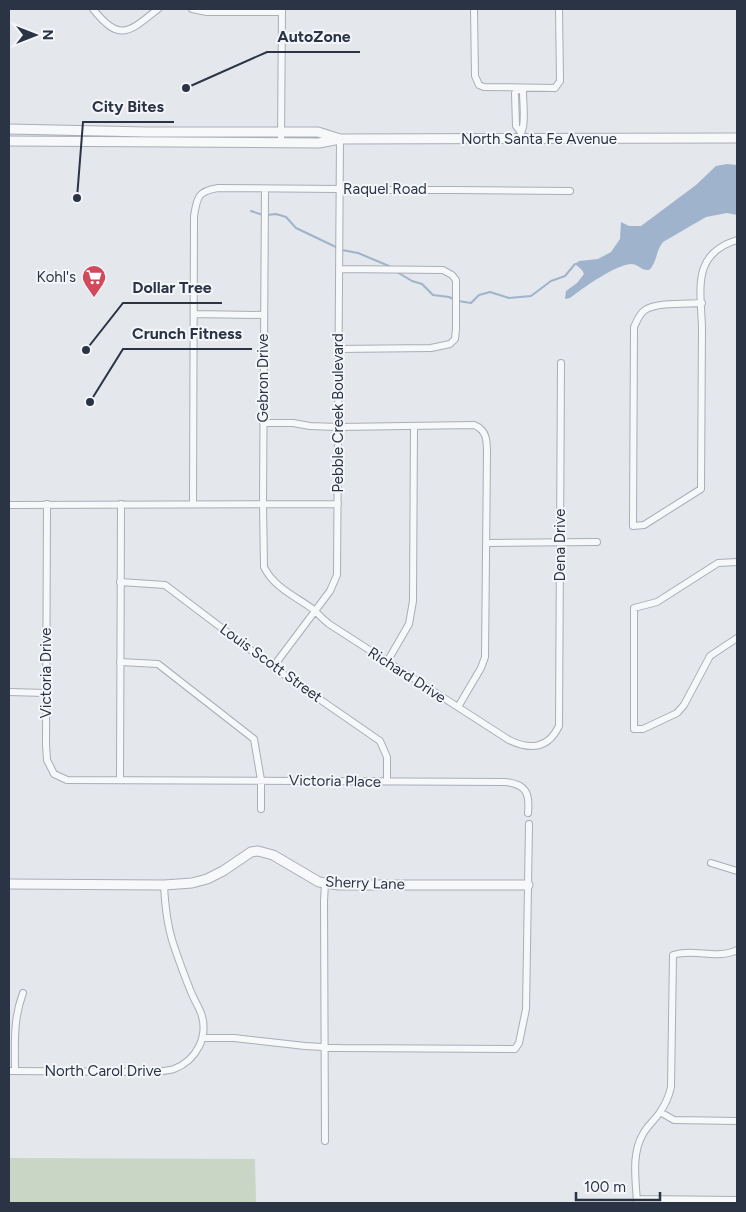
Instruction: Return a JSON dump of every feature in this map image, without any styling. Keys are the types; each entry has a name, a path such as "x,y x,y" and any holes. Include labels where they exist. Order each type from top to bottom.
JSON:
{"street":[{"path":"93,9 104,24 110,28 124,30 137,26 158,9"},
{"path":"192,9 207,12 282,10 281,143"},
{"path":"474,9 475,76 479,85 484,87 520,88 555,88 560,81 559,9"},
{"path":"520,88 523,91 523,128 520,135"},
{"path":"520,88 515,93 516,126 520,135"},
{"path":"515,106 523,106"},
{"name":"North Santa Fe Avenue","path":"9,129 318,132 340,139"},
{"path":"103,141 104,136 114,136 134,131"},
{"path":"155,143 168,137 183,137 183,132"},
{"name":"North Santa Fe Avenue","path":"9,141 319,144 340,139 520,135 737,138"},
{"name":"Pebble Creek Boulevard","path":"273,667 330,591 337,575 340,139"},
{"name":"Raquel Road","path":"194,314 194,216 196,201 201,193 218,188 265,190 570,191"},
{"name":"Gebron Drive","path":"264,567 265,190"},
{"path":"702,303 655,306 645,310 638,318 634,327 633,526 644,525 701,489 702,303 701,283 704,266 710,255 719,248 737,240"},
{"path":"338,349 431,348 450,344 455,339 457,288 456,280 452,274 443,270 339,269"},
{"path":"192,504 194,314 264,315"},
{"name":"Dena Drive","path":"559,726 561,363"},
{"path":"264,423 293,423 338,427 474,426 480,427 484,432 487,453 485,657 482,668 458,707"},
{"path":"387,662 409,624 413,601 414,427"},
{"name":"Victoria Drive","path":"47,504 47,760 54,774 67,780 120,780"},
{"path":"120,780 121,504"},
{"path":"9,505 338,504"},
{"path":"486,543 598,542"},
{"path":"737,562 718,563 657,602 634,608 634,729 643,729 677,713 684,705 710,656 737,638"},
{"name":"Richard Drive","path":"264,567 274,581 314,610 329,624 509,740 523,747 533,747 544,743 556,732 559,726"},
{"name":"Louis Scott Street","path":"120,582 165,585 273,667 380,741 387,757 387,782"},
{"path":"120,662 158,664 254,739 261,780 261,809"},
{"path":"9,692 46,693"},
{"name":"Victoria Place","path":"120,780 516,783 524,788 527,793 529,802 528,813"},
{"path":"164,885 167,923 190,991 201,1014 204,1038 234,1038 340,1048 514,1049 519,1042 526,1010 529,824"},
{"name":"Sherry Lane","path":"9,884 164,885 192,883 207,879 223,871 250,852 258,851 268,853 310,877 325,883 340,885 528,885"},
{"path":"711,863 737,871"},
{"path":"325,883 325,1141"},
{"path":"737,950 726,954 686,952 673,954 671,1087 660,1112 643,1134 638,1144 635,1163 637,1201 737,1200"},
{"path":"12,1071 15,1022 17,1008 23,993"},
{"name":"North Carol Drive","path":"12,1071 155,1072 172,1070 182,1065 191,1057 204,1038"},
{"path":"660,1112 674,1120 737,1121"}],"green space":[{"path":"9,1158 255,1159 256,1203 9,1203"}],"water":[{"path":"737,165 737,215 727,213 706,217 663,242 654,264 649,270 634,264 624,265 591,283 570,298 565,299 566,291 577,283 584,274 575,264 579,261 598,259 611,252 620,239 621,222 629,226 641,226 696,185 716,166"}],"waterway":[{"path":"251,211 263,215"},
{"path":"267,215 276,214 286,217 296,228 338,248"},
{"path":"342,250 358,253 389,266"},
{"path":"458,301 471,303 479,295 490,292 509,298 531,296 551,281 565,276 575,264"},
{"path":"397,272 412,281 422,284 433,295 453,299"}],"place":[{"name":"AutoZone","path":"186,88"},
{"name":"City Bites","path":"77,198"},
{"name":"Kohl's","path":"94,298"},
{"name":"Dollar Tree","path":"86,350"},
{"name":"Crunch Fitness","path":"90,402"}]}
